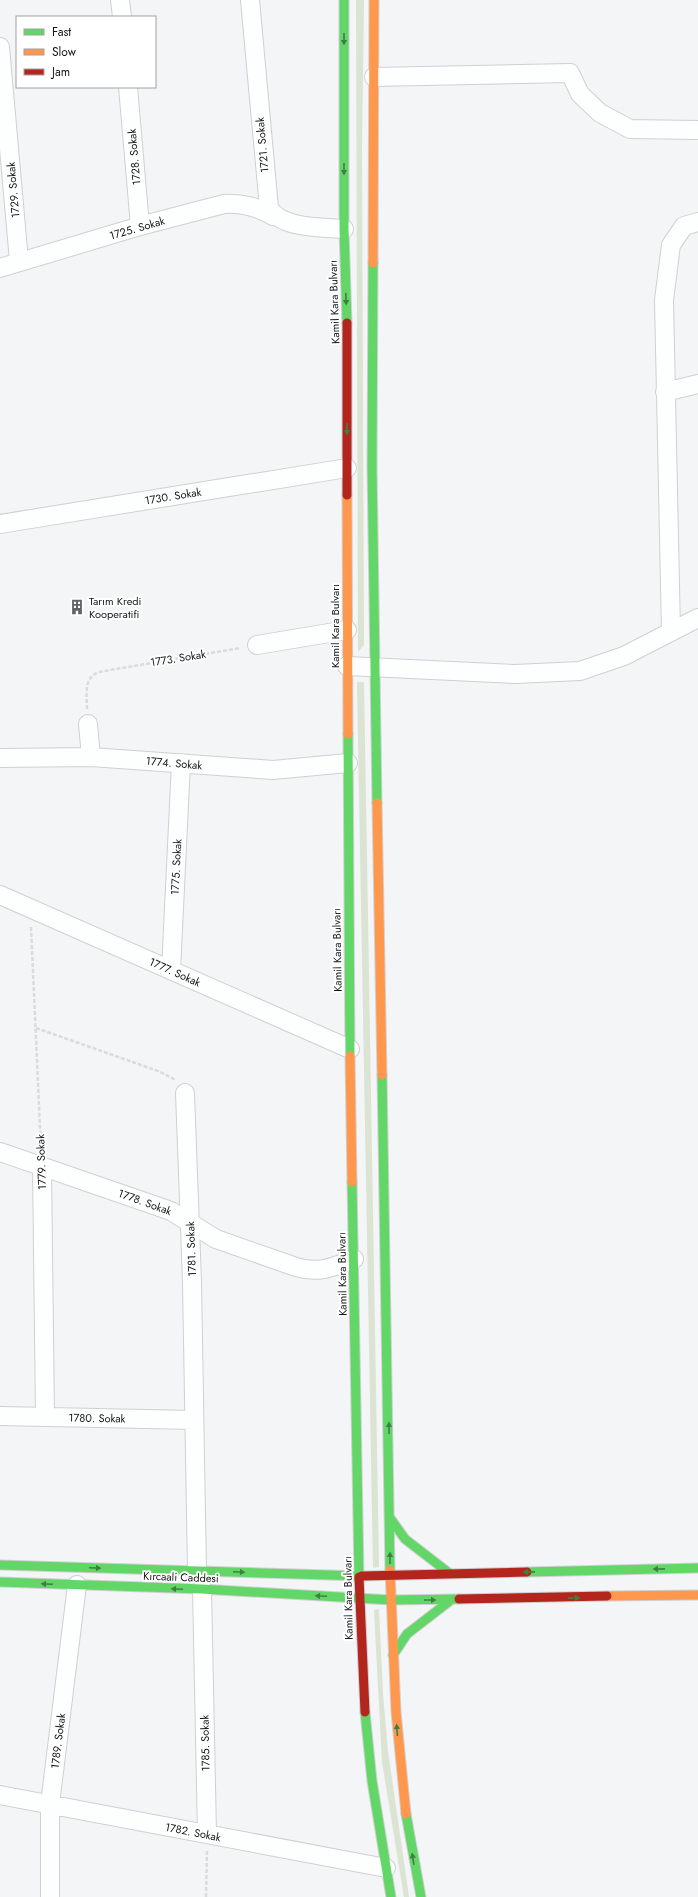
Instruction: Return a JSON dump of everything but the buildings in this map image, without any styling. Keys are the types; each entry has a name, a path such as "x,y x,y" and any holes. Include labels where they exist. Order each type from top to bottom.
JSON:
{"main road":[{"name":"Kamil Kara Bulvarı","path":"344,0 344,229 348,338 347,666 350,1050 359,1576 365,1710 372,1781 391,1897"},
{"path":"374,0 372,466 390,1576 393,1655 403,1789 421,1897"},
{"path":"390,1518 405,1539 449,1573"},
{"name":"Kırcaali Caddesi","path":"0,1565 359,1576 698,1568"},
{"name":"Kırcaali Caddesi","path":"0,1582 202,1590 391,1600 698,1595"},
{"path":"393,1655 407,1634 450,1600"}],"street":[{"path":"120,0 122,16"},
{"name":"1721. Sokak","path":"250,0 266,195 269,208 273,216"},
{"name":"1729. Sokak","path":"0,46 19,261"},
{"path":"374,77 570,74 580,94 600,113 630,129 698,130"},
{"name":"1728. Sokak","path":"128,88 140,226"},
{"name":"1725. Sokak","path":"0,268 19,261 140,226 208,208 231,204 249,205 273,216"},
{"path":"273,216 293,224 344,229"},
{"path":"670,632 664,300 671,245 684,226 698,222"},
{"path":"665,392 698,384"},
{"name":"1730. Sokak","path":"0,524 347,468"},
{"path":"347,666 376,669 515,674 580,671 624,656 698,618"},
{"path":"257,645 347,630"},
{"path":"88,724 91,757"},
{"name":"1774. Sokak","path":"0,758 91,757 273,770 348,763"},
{"name":"1775. Sokak","path":"171,970 181,763"},
{"name":"1777. Sokak","path":"0,895 350,1050"},
{"name":"1781. Sokak","path":"185,1093 190,1223 197,1571"},
{"name":"1778. Sokak","path":"0,1152 42,1168 150,1203 170,1211 216,1239 306,1270 329,1269 354,1259"},
{"name":"1779. Sokak","path":"42,1168 45,1417"},
{"name":"1780. Sokak","path":"0,1416 194,1420"},
{"name":"1789. Sokak","path":"50,1897 50,1804 77,1585"},
{"name":"1785. Sokak","path":"202,1590 207,1834"},
{"name":"1782. Sokak","path":"0,1795 386,1868"}],"path":[{"name":"1773. Sokak","path":"88,724 87,682 92,675 98,672 257,645"},
{"name":"1779. Sokak","path":"30,908 42,1168"},
{"path":"36,1028 158,1071 182,1084 185,1093"},
{"path":"206,1897 207,1834"}],"green space":[{"path":"356,0 364,0 362,147 364,645 358,652"},
{"path":"357,682 364,682 379,1567 373,1568"},
{"path":"379,1609 383,1694 388,1751 409,1897 404,1897 382,1762 374,1610"}],"traffic: fast":[{"path":"344,0 344,229 347,323"},
{"path":"373,263 372,466 377,803"},
{"path":"348,734 350,1056"},
{"path":"382,1075 390,1570"},
{"path":"352,1182 359,1577"},
{"path":"390,1518 405,1539 449,1573"},
{"path":"0,1565 362,1576"},
{"path":"527,1572 698,1568"},
{"path":"0,1582 202,1589 391,1600 459,1599"},
{"path":"393,1655 407,1634 451,1600"},
{"path":"365,1712 372,1781 391,1897"},
{"path":"406,1814 421,1897"}],"traffic: slow":[{"path":"373,263 374,0"},
{"path":"347,495 348,734"},
{"path":"377,803 382,1075"},
{"path":"350,1056 352,1182"},
{"path":"390,1570 396,1712 406,1814"},
{"path":"607,1596 698,1595"}],"traffic: jam":[{"path":"347,323 347,495"},
{"path":"362,1576 527,1572"},
{"path":"359,1577 365,1712"},
{"path":"459,1599 607,1596"}],"place":[{"name":"Tarım Kredi Kooperatifi","path":"77,607"}]}
